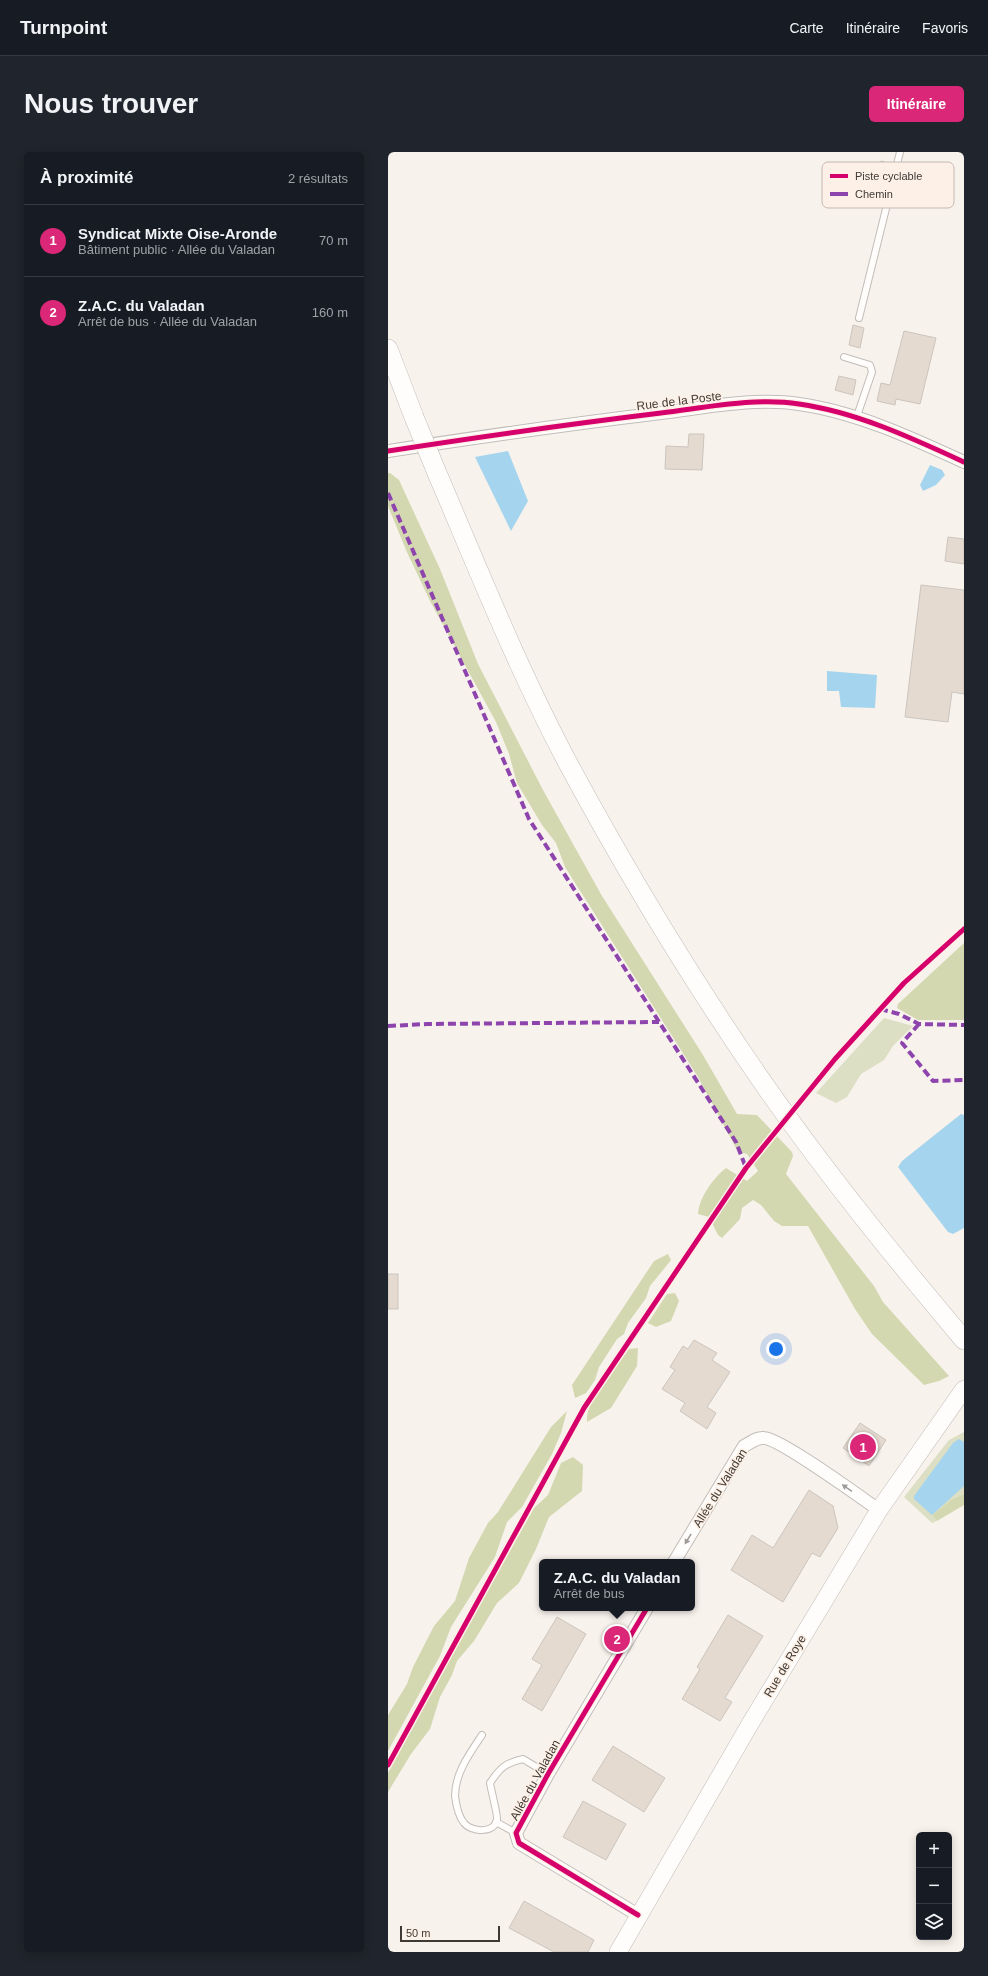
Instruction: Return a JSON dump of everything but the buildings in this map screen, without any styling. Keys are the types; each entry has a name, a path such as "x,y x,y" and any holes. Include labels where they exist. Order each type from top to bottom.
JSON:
{"main road":[{"path":"388,349 437,473 509,640 570,765 644,897 699,986 785,1114 875,1232 964,1340"},
{"name":"Rue de Roye","path":"618,1952 638,1915 754,1718 879,1510 964,1389"}],"street":[{"name":"Rue de la Poste","path":"388,451 560,426 741,404 797,404 821,408 881,426 964,462"},
{"name":"Allée du Valadan","path":"676,1559 744,1446 753,1440 764,1438 786,1447 879,1510"},
{"name":"Allée du Valadan","path":"638,1915 519,1843 516,1833 548,1774 645,1611"}],"lane":[{"path":"898,162 900,152"},
{"path":"859,318 886,208"},
{"path":"844,357 870,365 872,372 856,418"},
{"path":"482,1735 462,1767 455,1796 460,1816 464,1824 476,1830 489,1829 496,1822 498,1819 490,1783 498,1771 509,1762 523,1759 548,1774"},
{"path":"496,1822 516,1833"}],"green space":[{"path":"388,473 399,480 440,569 478,664 543,790 602,896 703,1055 737,1114 757,1115 792,1152 793,1156 786,1174 874,1286 883,1302 949,1376 939,1381 924,1385 872,1334 855,1309 808,1226 782,1226 774,1221 761,1205 753,1200 742,1208 740,1219 722,1238 718,1235 709,1217 698,1214 704,1195 716,1177 726,1168 747,1181 758,1171 747,1154 738,1152 698,1077 565,867 556,843 542,825 517,783 509,754 496,722 431,603 406,550 388,506"},
{"path":"964,943 964,1020 918,1020 897,1008 898,1004"},
{"path":"884,1018 913,1026 893,1046 884,1060 861,1074 847,1097 836,1103 816,1093"},
{"path":"668,1254 671,1260 650,1286 646,1298 628,1323 624,1334 617,1339 599,1367 595,1380 586,1393 575,1398 572,1385 654,1261"},
{"path":"675,1293 679,1301 671,1321 656,1327 648,1323 667,1294"},
{"path":"638,1348 637,1366 611,1408 587,1422 591,1404 602,1384 629,1349"},
{"path":"567,1411 561,1433 552,1454 522,1507 507,1522 495,1557 451,1627 440,1656 388,1751 388,1715 407,1684 413,1667 434,1626 455,1601 469,1558 488,1523 498,1512 551,1427"},
{"path":"964,1432 964,1494 952,1499 932,1515 937,1521 932,1523 904,1497 949,1440"},
{"path":"573,1457 583,1465 582,1491 549,1517 536,1549 519,1583 497,1603 474,1641 457,1661 452,1675 440,1697 430,1729 411,1754 388,1792 388,1773 425,1702 428,1687 443,1671 534,1508 548,1495 561,1463"},
{"path":"964,1494 964,1505 937,1521 932,1515 952,1499"}],"water":[{"path":"508,451 528,501 511,531 475,457"},
{"path":"930,465 942,470 945,475 936,485 923,491 920,485"},
{"path":"827,671 877,675 875,708 841,707 839,691 827,691"},
{"path":"961,1114 964,1115 964,1228 953,1234 948,1232 898,1167 902,1161"},
{"path":"959,1439 964,1442 964,1486 932,1515 914,1499 914,1496 953,1443"}],"marked path":[{"path":"388,493 529,819 736,1142 746,1168"},
{"path":"880,1009 899,1014 919,1024 964,1025"},
{"path":"388,1026 427,1024 659,1022"},
{"path":"919,1024 902,1043 933,1081 964,1080"}],"cycle path":[{"path":"388,451 730,404 747,402 782,402 842,413 904,435 964,462"},
{"path":"388,1765 584,1408 746,1168 835,1059 904,983 964,929"},
{"path":"638,1915 519,1843 516,1833 548,1774 645,1611"}],"place":[{"name":"Syndicat Mixte Oise-Aronde","path":"863,1447"},
{"name":"Z.A.C. du Valadan","path":"617,1639"}]}
